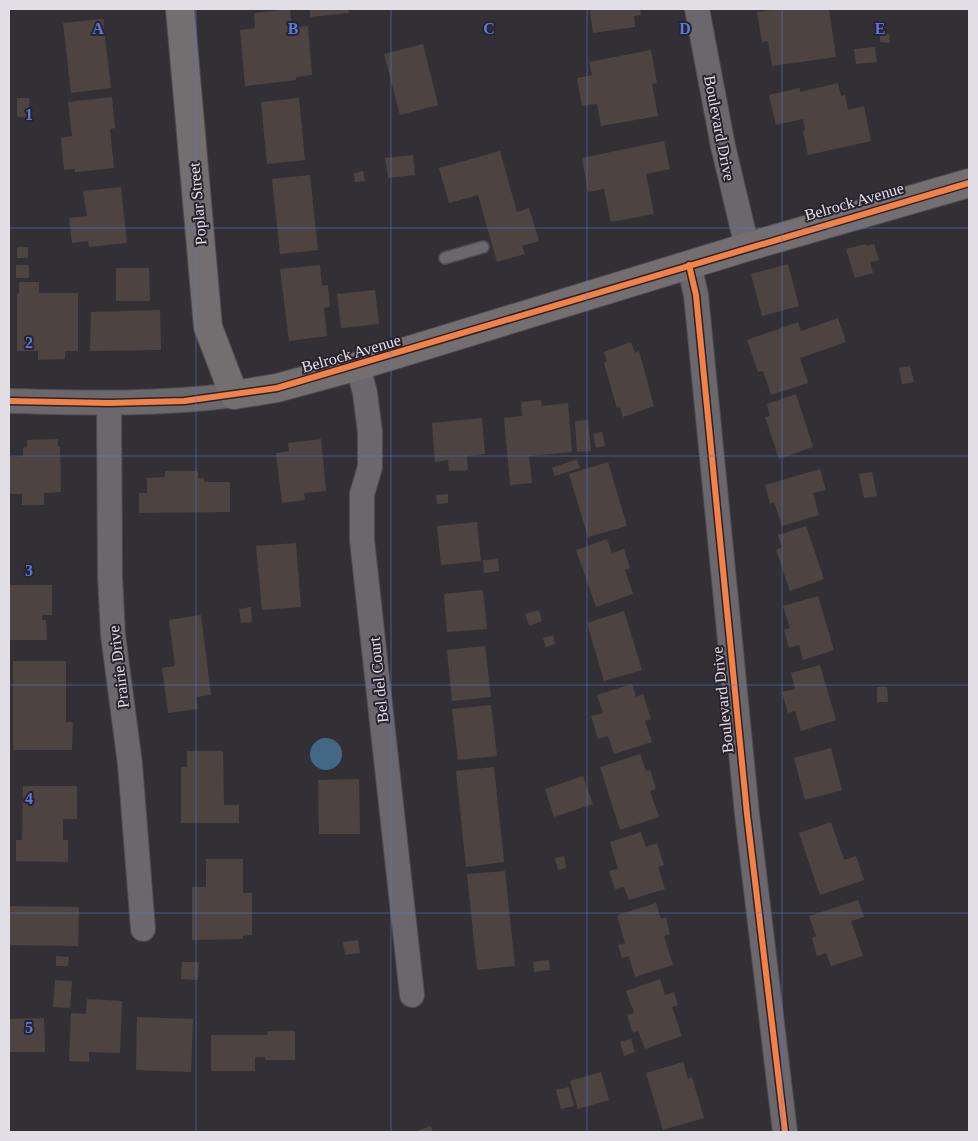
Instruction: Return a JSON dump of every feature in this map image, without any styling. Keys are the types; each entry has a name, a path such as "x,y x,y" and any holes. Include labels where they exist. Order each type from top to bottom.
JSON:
{"street":[{"name":"Poplar Street","path":"180,9 208,327 234,394"},
{"name":"Boulevard Drive","path":"697,9 723,146 747,247"},
{"name":"Belrock Avenue","path":"9,401 108,403 184,401 277,388 358,366 747,247 969,183"},
{"name":"Boulevard Drive","path":"690,265 696,295 748,824 785,1132"},
{"name":"Bel del Court","path":"358,366 365,393 370,432 370,466 362,494 362,540 412,995"},
{"name":"Prairie Drive","path":"108,403 110,576 113,635 132,783 143,929"}],"lane":[{"path":"444,258 483,247"}],"water":[{"path":"326,738 337,743 342,754 337,765 326,770 315,765 310,754 315,743"}],"building":[{"path":"290,9 292,28 308,26 312,75 296,77 296,80 245,86 240,30 255,28 254,13"},
{"path":"310,9 348,9 349,13 310,17"},
{"path":"590,9 640,9 641,15 634,16 635,27 593,33"},
{"path":"780,9 829,9 836,57 772,66 768,41 762,42 757,12"},
{"path":"103,19 111,88 71,93 63,23"},
{"path":"880,34 889,34 890,43 880,42"},
{"path":"423,44 438,105 400,115 384,54"},
{"path":"875,47 877,62 856,64 854,49"},
{"path":"651,50 657,83 652,84 658,116 601,126 597,104 582,106 577,78 592,75 589,62"},
{"path":"838,83 841,96 845,95 848,110 864,106 871,141 808,155 803,131 805,130 803,119 776,125 769,95 800,88 800,92"},
{"path":"112,97 115,128 110,129 114,168 75,172 75,169 64,170 61,138 72,136 68,102"},
{"path":"17,98 29,98 30,117 17,117"},
{"path":"299,98 305,160 267,164 261,102"},
{"path":"664,141 670,169 646,174 654,214 611,222 604,189 588,192 582,158"},
{"path":"500,151 517,212 529,208 539,241 522,246 525,254 497,262 478,195 449,203 439,168"},
{"path":"413,155 415,175 388,178 385,158"},
{"path":"363,171 365,181 355,182 354,173"},
{"path":"310,175 318,250 280,254 272,179"},
{"path":"121,187 127,243 89,247 88,241 72,243 69,218 87,216 83,191"},
{"path":"866,244 866,246 874,244 879,260 870,262 873,273 855,278 846,249"},
{"path":"17,247 28,247 28,258 17,258"},
{"path":"788,264 799,306 762,316 751,274"},
{"path":"16,265 29,265 29,278 16,278"},
{"path":"320,265 322,286 328,285 330,307 324,308 327,336 289,341 280,269"},
{"path":"116,268 149,268 150,301 116,301"},
{"path":"19,282 39,282 39,293 78,293 78,351 65,351 65,359 38,360 38,351 17,351 17,294 19,293"},
{"path":"375,290 379,324 341,328 337,294"},
{"path":"160,310 161,350 90,351 91,312"},
{"path":"838,318 846,342 800,358 808,383 771,395 763,371 758,372 747,340 798,322 801,331"},
{"path":"631,342 635,353 639,351 654,406 623,417 620,407 617,408 604,363 607,361 604,352"},
{"path":"910,366 914,382 902,384 899,368"},
{"path":"796,394 813,447 779,459 765,417 770,416 767,404"},
{"path":"541,400 542,406 568,403 572,452 529,456 532,483 510,485 504,418 522,416 521,402"},
{"path":"482,418 485,454 467,456 468,470 449,471 448,460 435,462 432,423"},
{"path":"588,420 591,451 577,452 575,421"},
{"path":"602,432 605,446 596,448 593,434"},
{"path":"58,439 58,447 60,447 61,492 44,493 44,505 22,505 22,494 9,494 9,457 23,456 23,448 27,447 27,440"},
{"path":"321,439 326,491 304,493 305,500 282,503 276,453 289,451 288,443"},
{"path":"577,459 580,468 555,476 552,468"},
{"path":"608,462 627,526 588,537 569,474"},
{"path":"820,469 826,490 813,493 819,515 782,526 774,502 770,504 765,485"},
{"path":"165,471 198,471 198,478 204,478 204,482 230,482 230,512 139,513 139,493 147,493 147,478 165,477"},
{"path":"872,472 877,496 864,498 859,474"},
{"path":"448,494 448,503 437,504 436,495"},
{"path":"477,522 481,561 441,565 437,526"},
{"path":"806,526 824,579 790,591 776,550 782,547 778,535"},
{"path":"607,539 612,553 624,549 630,568 625,570 633,594 596,607 576,550"},
{"path":"296,543 301,607 262,610 256,546"},
{"path":"498,559 499,571 484,573 483,560"},
{"path":"9,585 52,585 52,615 42,615 42,620 46,620 47,640 9,640"},
{"path":"483,590 487,629 447,632 444,594"},
{"path":"818,596 834,650 803,660 799,645 789,648 784,630 790,628 783,606"},
{"path":"251,607 252,622 241,623 239,609"},
{"path":"539,610 542,621 529,626 525,614"},
{"path":"624,611 642,670 604,681 587,623"},
{"path":"201,615 211,695 196,697 198,709 168,713 162,668 175,666 169,620"},
{"path":"553,635 555,644 546,647 543,638"},
{"path":"485,646 491,697 452,701 447,650"},
{"path":"13,661 66,661 66,722 73,722 72,750 13,750"},
{"path":"820,665 836,720 801,731 795,711 788,713 782,692 795,689 791,673"},
{"path":"632,684 636,697 643,694 651,719 645,721 652,742 614,754 608,736 598,739 591,716 603,713 597,695"},
{"path":"877,687 887,687 888,702 877,702"},
{"path":"491,705 497,756 458,760 452,709"},
{"path":"831,748 842,790 805,800 794,758"},
{"path":"187,751 223,751 224,805 239,805 239,823 181,823 181,767 187,767"},
{"path":"640,754 646,771 650,770 656,789 650,791 659,817 620,830 600,767"},
{"path":"494,767 504,862 466,867 456,771"},
{"path":"583,776 593,804 554,817 545,789"},
{"path":"359,779 360,834 319,834 318,780"},
{"path":"23,786 77,786 77,819 63,819 63,840 68,840 68,862 16,861 16,840 22,840"},
{"path":"831,822 844,860 856,856 864,880 820,895 799,833"},
{"path":"641,832 646,847 657,843 664,865 658,867 665,889 629,900 624,887 615,889 609,871 618,869 610,842"},
{"path":"564,856 566,868 558,870 555,858"},
{"path":"206,859 243,859 243,893 252,893 252,935 243,936 243,939 192,940 192,887 206,887"},
{"path":"505,871 515,966 477,970 467,874"},
{"path":"858,900 864,917 851,921 863,956 831,966 826,953 817,956 812,938 816,936 809,916"},
{"path":"656,903 661,919 666,917 670,934 664,936 673,965 635,977 629,956 622,958 618,945 625,943 617,915"},
{"path":"9,906 79,907 78,946 9,945"},
{"path":"358,940 360,953 345,955 343,942"},
{"path":"56,956 69,957 68,966 56,966"},
{"path":"549,960 550,970 534,972 533,962"},
{"path":"182,962 199,962 198,980 181,979"},
{"path":"660,979 665,995 674,992 678,1005 672,1007 682,1036 645,1049 638,1031 633,1033 627,1015 634,1013 626,991"},
{"path":"55,980 72,981 70,1008 53,1007"},
{"path":"87,999 122,1001 120,1053 89,1052 89,1062 69,1061 71,1013 86,1014"},
{"path":"137,1017 193,1019 191,1072 136,1070"},
{"path":"44,1018 45,1052 9,1052 9,1019"},
{"path":"268,1031 295,1031 295,1060 265,1060 265,1057 255,1057 255,1071 211,1071 211,1035 267,1035"},
{"path":"631,1039 635,1052 624,1056 620,1042"},
{"path":"683,1062 688,1079 692,1077 704,1118 663,1130 646,1073"},
{"path":"601,1072 609,1100 578,1109 570,1081"},
{"path":"569,1087 574,1106 561,1109 556,1090"},
{"path":"431,1126 433,1132 414,1132"}],"cycle path":[{"path":"9,401 109,403 184,401 277,388 969,183"},
{"path":"689,265 696,295 747,814 785,1132"}]}
